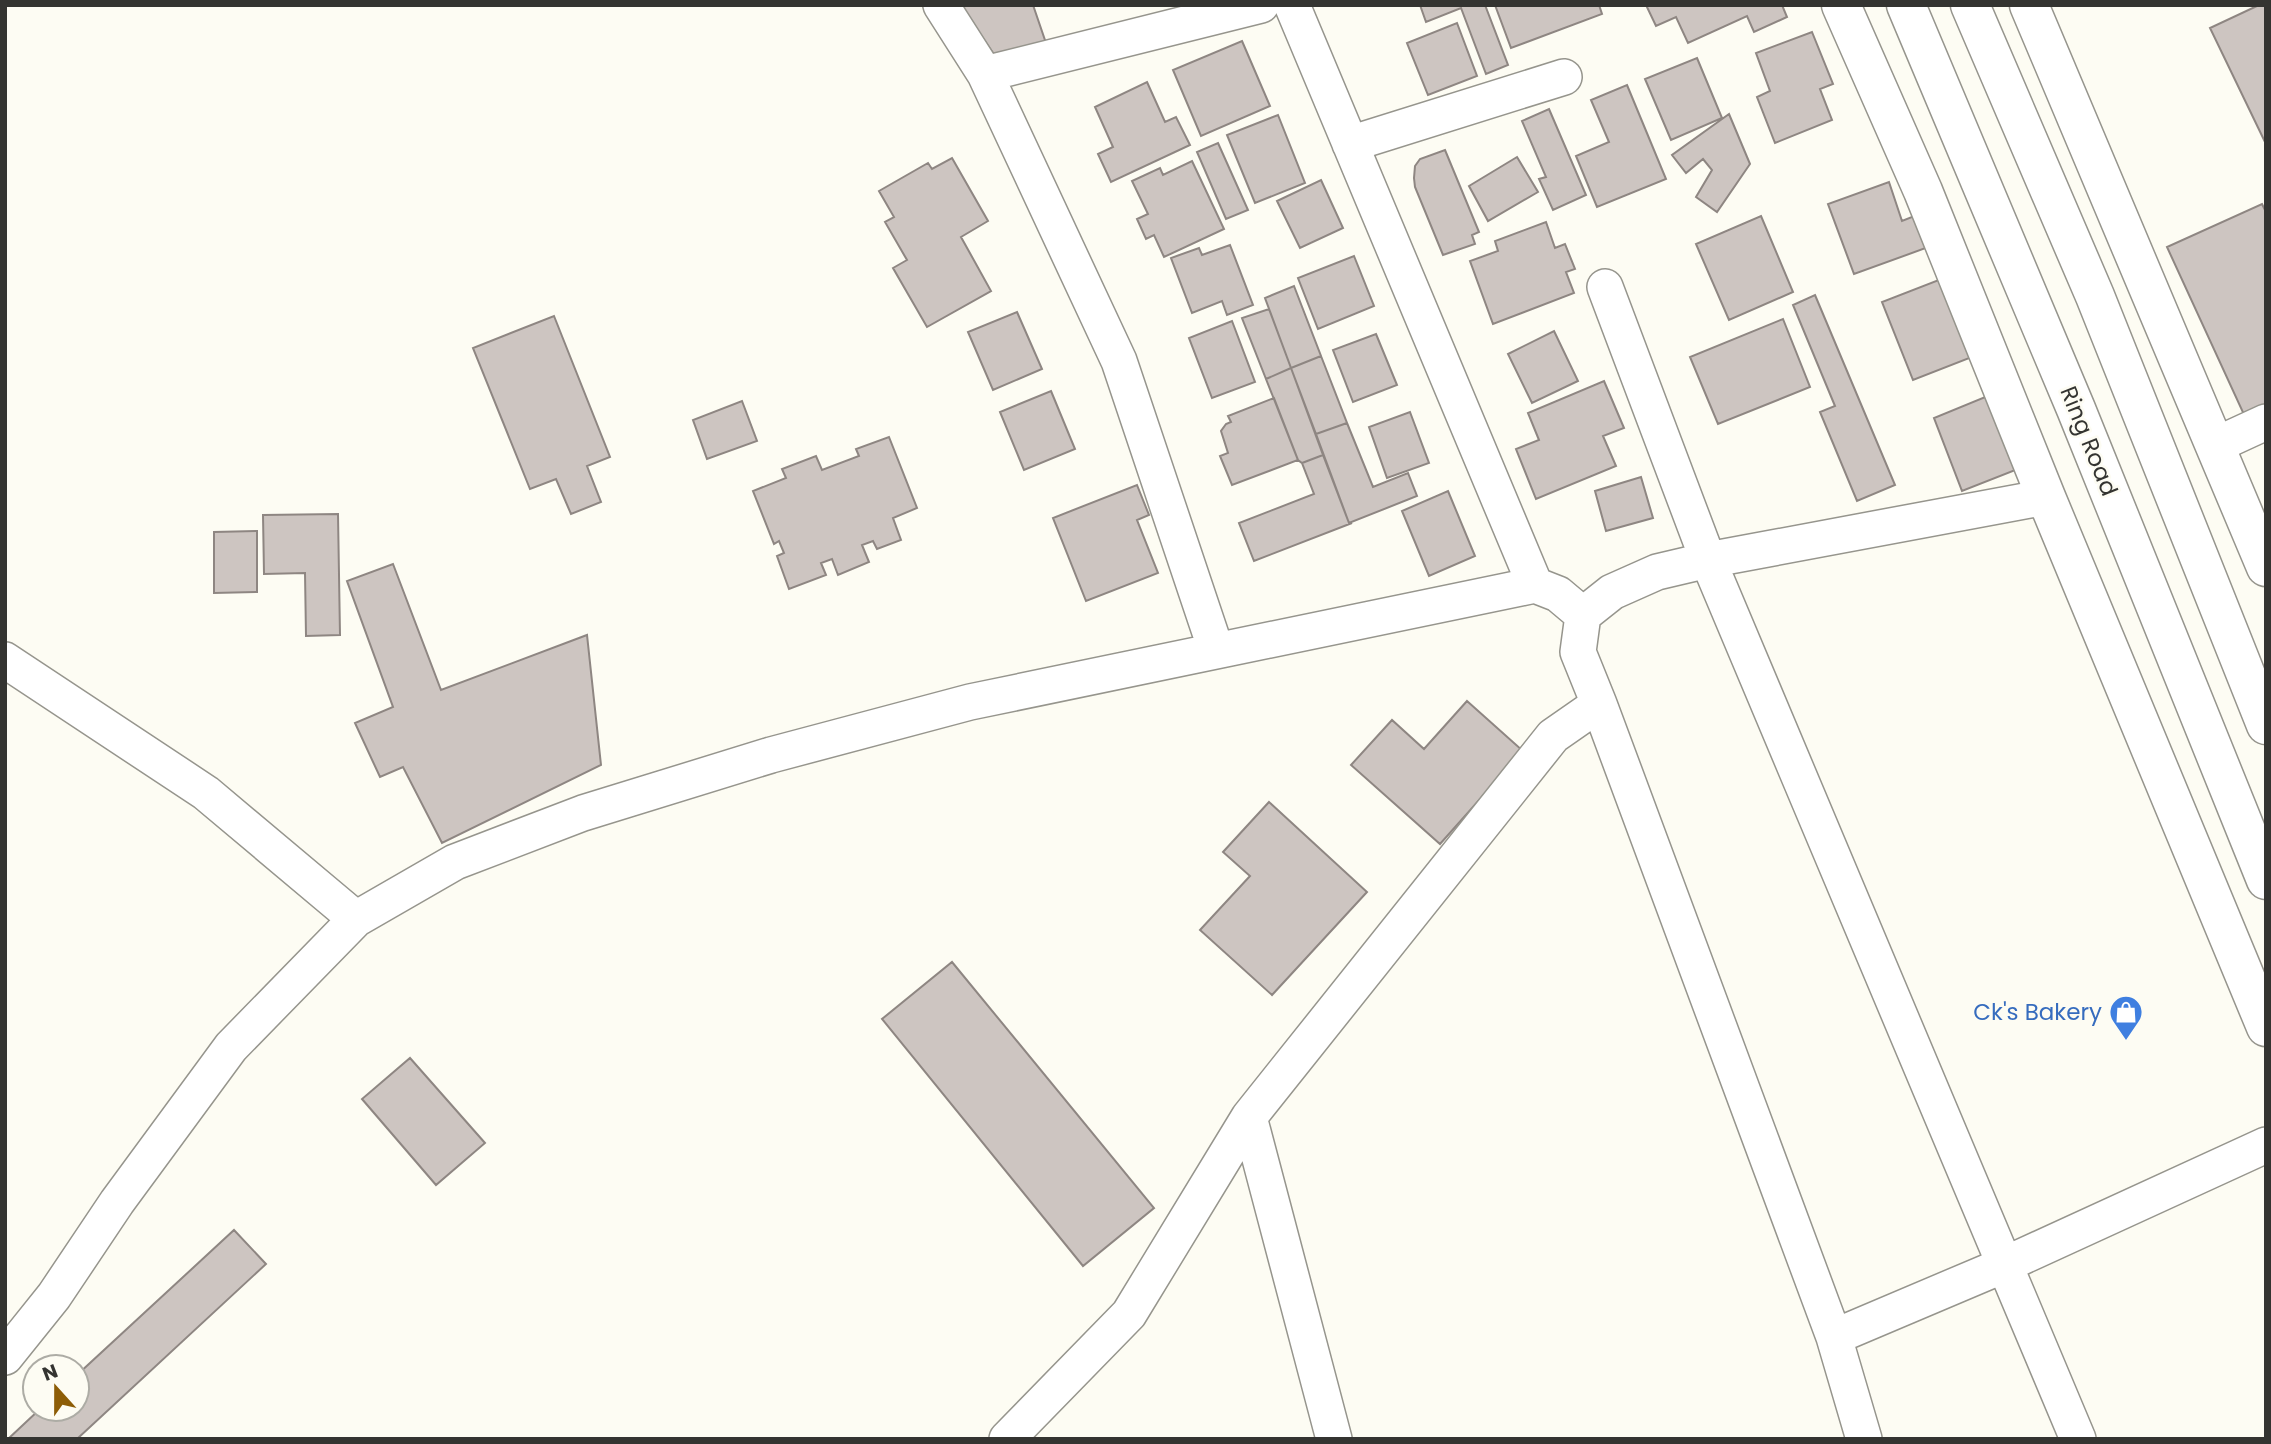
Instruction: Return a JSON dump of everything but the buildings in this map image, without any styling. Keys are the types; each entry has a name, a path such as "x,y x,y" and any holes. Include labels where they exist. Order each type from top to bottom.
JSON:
{"main road":[{"path":"1841,5 1923,191 2046,497 2266,1027"},
{"name":"Ring Road","path":"1906,5 2076,409 2266,880"},
{"path":"1970,5 2095,296 2266,725"},
{"path":"2029,5 2266,567"}],"street":[{"path":"940,5 985,74 1119,361 1216,650"},
{"path":"985,74 1261,5"},
{"path":"1292,5 1535,584"},
{"path":"1350,144 1564,77"},
{"path":"1605,287 1708,560 2078,1439"},
{"path":"2216,445 2266,422"},
{"path":"1864,1439 1835,1337 1578,652 1583,615 1612,592 1657,572 1708,560 2046,497"},
{"path":"5,1357 54,1296 117,1202 231,1047 356,919 455,862 608,805 771,755 970,702 1535,584 1558,594 1583,615"},
{"path":"5,660 206,793 356,919"},
{"path":"1007,1439 1129,1314 1249,1117 1553,736 1599,705"},
{"path":"1249,1117 1334,1439"},
{"path":"1835,1337 2004,1265 2266,1145"}],"place":[{"name":"Ck's Bakery","path":"2126,1042"}]}
